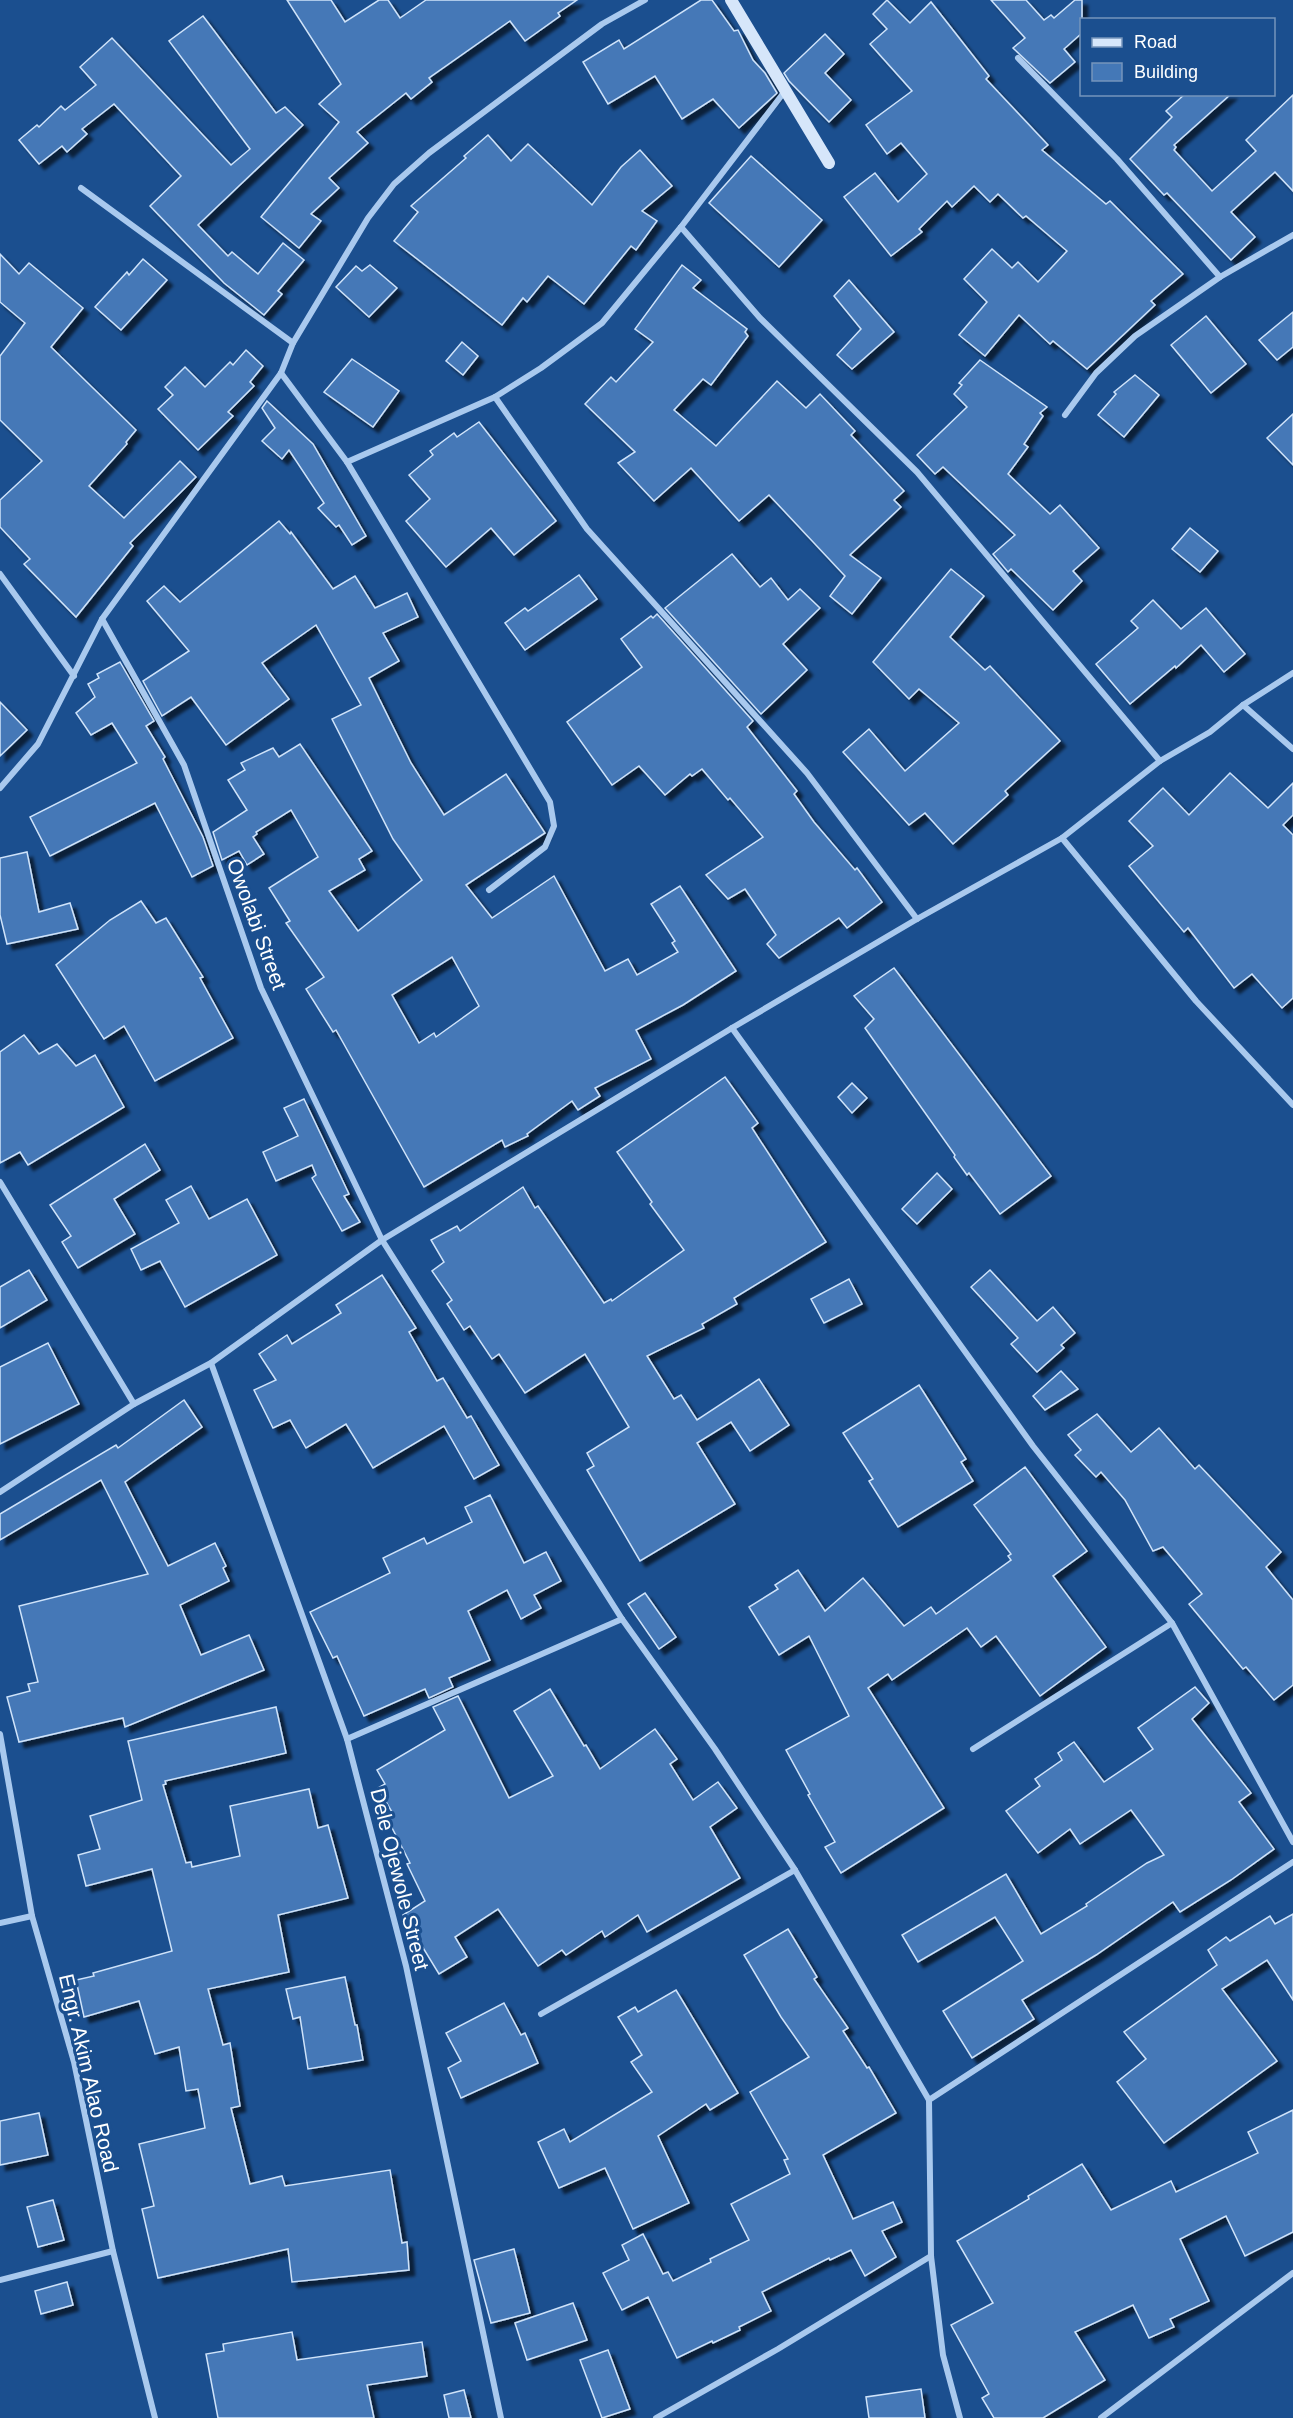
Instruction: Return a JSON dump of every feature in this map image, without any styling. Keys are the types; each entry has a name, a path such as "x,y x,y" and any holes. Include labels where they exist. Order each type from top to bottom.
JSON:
{"street":[{"path":"0,788 38,744 102,619 281,373 293,343 368,218 394,184 429,153 602,24 645,0"},
{"path":"731,0 829,163"},
{"path":"1018,58 1117,159 1220,277"},
{"path":"347,462 495,397 541,368 602,323 681,227 786,90"},
{"path":"81,188 293,343"},
{"path":"681,227 760,318 917,472 1160,761"},
{"path":"1065,416 1096,373 1135,336 1220,277 1290,237 1293,246"},
{"path":"281,373 347,462 550,802 554,826 545,848 489,890"},
{"path":"495,397 586,528 807,773 917,919"},
{"path":"0,574 74,676"},
{"name":"Owolabi Street","path":"102,619 184,765 261,988 382,1240 622,1619 715,1749 795,1870 929,2100"},
{"path":"0,1492 134,1404 211,1363 382,1240 732,1028 917,919 1062,838 1160,761 1210,732 1243,705 1293,673"},
{"path":"1243,705 1293,749"},
{"path":"1062,838 1196,1001 1293,1105"},
{"path":"732,1028 1033,1446 1172,1623 1293,1842"},
{"path":"0,1182 134,1404"},
{"name":"Dele Ojewole Street","path":"211,1363 347,1739 406,1966 501,2418"},
{"path":"347,1739 622,1619"},
{"path":"973,1749 1172,1623"},
{"name":"Engr. Akim Alao Road","path":"0,1734 32,1916 74,2062 112,2251 154,2418"},
{"path":"960,2418 943,2355 931,2256 929,2100 1293,1862"},
{"path":"541,2014 795,1870"},
{"path":"0,1923 32,1916"},
{"path":"0,2280 112,2251"},
{"path":"656,2418 778,2349 931,2256"},
{"path":"1101,2418 1293,2273"}],"building":[{"path":"287,0 331,0 345,22 379,0 388,0 400,18 426,0 577,0 558,13 560,16 525,41 510,21 429,78 432,82 411,99 406,93 357,132 368,143 329,178 339,188 311,214 321,221 299,248 261,217 339,122 319,104 341,84"},
{"path":"701,0 712,0 734,31 738,30 753,60 765,73 777,93 739,128 713,99 682,119 655,76 608,104 583,62 619,40 624,49"},
{"path":"887,0 910,23 931,2 989,76 986,79 1048,145 1042,150 1106,204 1110,201 1183,274 1151,301 1155,305 1087,369 1053,341 1050,344 1019,315 985,356 959,335 987,302 964,279 992,249 1012,268 1018,262 1038,282 1067,251 1026,216 1023,218 998,194 990,202 974,186 952,207 947,201 919,229 922,232 891,256 844,197 875,173 898,202 927,174 901,143 887,154 866,125 912,91 870,44 887,29 873,14"},
{"path":"991,0 1026,0 1044,20 1051,15 1054,18 1075,0 1082,0 1080,35 1064,49 1075,62 1050,83 1013,48 1025,38"},
{"path":"203,16 276,113 285,107 303,125 198,225 228,256 232,252 258,274 283,243 304,260 278,291 282,294 264,315 224,283 150,206 181,176 114,104 82,129 87,134 67,152 62,146 39,164 19,140 37,125 39,127 61,106 65,110 96,85 80,67 112,38 231,165 250,149 169,41"},
{"path":"825,34 844,54 825,73 851,100 829,122 784,73"},
{"path":"1293,95 1293,191 1275,172 1231,212 1255,237 1231,260 1167,193 1164,195 1130,159 1172,117 1166,111 1183,96 1229,96 1174,145 1176,147 1174,150 1212,191 1256,151 1246,140"},
{"path":"488,135 511,161 528,144 592,205 621,167 640,150 672,186 642,211 657,221 636,250 631,246 584,304 548,276 527,302 523,298 502,325 394,241 418,212 411,206 466,158 464,156"},
{"path":"751,156 822,220 779,267 709,203"},
{"path":"0,254 19,274 29,263 83,308 51,347 136,430 126,442 127,444 89,486 124,518 180,461 196,477 130,543 133,546 76,617 24,564 30,559 0,527 0,500 42,461 0,420 0,356 25,323 0,302"},
{"path":"143,259 167,280 121,330 95,307 127,272 129,275"},
{"path":"370,265 397,288 369,317 336,287 356,266 362,271"},
{"path":"682,265 701,280 693,288 747,329 745,332 748,336 711,385 703,379 674,410 716,446 777,381 806,408 820,394 855,431 851,435 904,491 894,500 901,507 850,555 881,578 852,614 830,596 845,576 769,495 739,521 691,468 654,501 618,463 635,452 585,404 611,377 616,382 653,342 635,329"},
{"path":"849,280 894,332 852,369 837,355 861,329 834,296"},
{"path":"1293,312 1293,347 1277,360 1259,340"},
{"path":"1206,316 1246,364 1211,393 1171,345"},
{"path":"462,342 478,356 463,375 446,361"},
{"path":"246,350 263,366 250,382 254,386 228,412 233,416 198,450 158,409 173,395 165,387 185,367 205,387 230,362 233,365"},
{"path":"352,359 399,391 373,427 324,392"},
{"path":"980,360 1047,407 1040,413 1043,416 1024,444 1028,447 1008,474 1050,514 1060,505 1099,548 1073,571 1082,581 1053,610 1011,569 1008,572 993,554 1015,535 943,467 935,474 917,455 967,407 954,394 962,385 959,383"},
{"path":"1135,375 1159,395 1124,437 1098,415 1116,394 1114,392"},
{"path":"267,401 313,444 366,536 352,545 339,525 336,527 318,508 324,503 289,450 282,459 262,441 275,428 262,408"},
{"path":"1293,414 1293,465 1267,438"},
{"path":"479,422 556,521 514,555 491,528 446,567 406,521 430,499 409,475 433,455 430,451 454,433 457,437"},
{"path":"279,521 290,534 291,532 333,589 355,576 375,608 407,593 418,617 383,633 399,661 369,678 411,763 444,815 506,774 545,833 466,885 492,918 554,876 605,971 628,959 637,975 678,952 672,943 675,941 651,904 680,886 736,971 683,1005 636,1030 651,1059 595,1088 600,1096 578,1110 572,1101 527,1134 528,1136 505,1147 502,1140 424,1187 336,1030 333,1032 306,989 324,977 286,923 290,921 269,888 318,857 291,810 256,832 257,834 253,837 264,854 247,865 239,851 222,860 213,832 247,810 228,780 245,770 241,763 273,748 279,757 300,744 372,851 359,859 365,870 329,891 358,931 422,880 393,839 332,719 361,705 316,625 262,663 289,699 226,745 191,697 162,716 143,681 189,651 147,601 164,586 180,602","holes":["452,957 479,1006 436,1037 434,1033 419,1043 392,995"]},
{"path":"1190,528 1218,551 1200,572 1172,549"},
{"path":"732,554 760,587 771,578 788,600 800,589 820,608 783,644 807,670 761,714 665,608"},
{"path":"951,569 984,596 950,637 985,670 990,666 1060,741 1005,791 1008,795 953,844 925,813 909,825 843,752 869,729 905,771 959,723 919,689 909,699 873,662"},
{"path":"579,575 597,599 525,650 505,623 525,608 528,611"},
{"path":"1153,600 1181,629 1206,608 1245,654 1224,672 1201,645 1130,704 1096,664 1138,628 1131,621"},
{"path":"657,614 753,721 747,727 797,791 794,794 814,822 855,870 857,868 882,902 847,928 839,918 779,958 767,944 776,935 745,889 728,899 706,875 763,837 730,798 728,800 702,769 692,776 690,774 665,795 639,766 612,785 567,722 642,667 621,639"},
{"path":"120,662 154,721 146,726 165,757 163,759 203,837 213,866 192,877 155,803 50,856 30,817 137,763 112,723 91,735 76,713 95,697 88,684 99,678 97,674"},
{"path":"0,702 27,730 0,756"},
{"path":"1230,773 1268,808 1293,783 1293,815 1283,825 1293,835 1293,998 1282,1008 1252,974 1234,988 1188,928 1184,932 1129,866 1153,846 1129,821 1163,788 1189,815"},
{"path":"27,852 39,912 70,903 78,929 7,944 0,915 0,858"},
{"path":"141,901 156,923 166,918 203,977 200,978 233,1038 155,1081 124,1026 104,1039 56,965 110,920"},
{"path":"894,968 1051,1176 1000,1214 969,1173 967,1175 865,1028 874,1019 854,996"},
{"path":"24,1035 39,1054 57,1044 76,1066 95,1055 124,1107 28,1165 20,1152 0,1163 0,1052"},
{"path":"725,1077 758,1123 752,1128 826,1242 734,1298 737,1304 702,1324 704,1328 647,1356 674,1399 681,1395 697,1420 759,1379 789,1425 750,1451 731,1422 697,1443 735,1504 640,1561 587,1470 594,1466 587,1453 629,1427 585,1354 525,1393 499,1354 492,1359 470,1326 464,1330 447,1304 452,1300 432,1271 444,1262 431,1240 457,1226 460,1231 523,1187 535,1208 538,1206 604,1303 611,1299 612,1301 684,1250 650,1204 652,1202 617,1152"},
{"path":"852,1083 867,1098 852,1113 838,1097"},
{"path":"304,1099 349,1194 344,1196 360,1222 342,1231 312,1178 316,1175 312,1165 276,1181 263,1152 298,1136 284,1108"},
{"path":"145,1144 160,1170 114,1199 135,1234 78,1268 62,1242 71,1236 50,1205"},
{"path":"937,1173 952,1189 917,1224 902,1209"},
{"path":"191,1186 209,1219 247,1199 277,1255 185,1307 160,1261 141,1270 131,1249 179,1223 166,1200"},
{"path":"29,1270 47,1300 0,1328 0,1287"},
{"path":"990,1270 1037,1321 1053,1307 1075,1333 1061,1345 1064,1348 1037,1372 1011,1344 1018,1338 971,1287"},
{"path":"382,1275 416,1328 409,1332 437,1381 443,1378 467,1418 471,1416 499,1465 474,1479 444,1426 373,1468 346,1424 306,1448 290,1420 273,1428 254,1390 276,1380 259,1354 287,1335 292,1344 341,1313 336,1305"},
{"path":"849,1279 862,1304 824,1323 811,1299"},
{"path":"48,1343 79,1404 0,1444 0,1367"},
{"path":"1061,1371 1078,1389 1045,1410 1033,1396"},
{"path":"919,1385 966,1459 961,1462 973,1481 898,1527 869,1481 873,1479 843,1433"},
{"path":"184,1400 202,1427 125,1482 168,1566 215,1543 226,1566 223,1568 229,1581 180,1605 201,1655 249,1635 264,1670 125,1727 123,1718 19,1742 7,1697 30,1691 28,1684 38,1682 19,1606 148,1574 101,1480 0,1540 0,1514 116,1445 118,1448"},
{"path":"1097,1414 1131,1452 1159,1428 1195,1469 1199,1465 1281,1552 1266,1567 1293,1600 1293,1685 1274,1700 1246,1667 1243,1669 1189,1604 1202,1594 1163,1547 1153,1551 1125,1500 1101,1472 1096,1477 1075,1455 1081,1450 1068,1435"},
{"path":"1025,1467 1087,1551 1053,1576 1106,1647 1040,1696 996,1636 981,1647 967,1628 892,1680 888,1674 868,1688 944,1808 841,1873 825,1847 835,1842 786,1750 849,1716 809,1636 779,1655 749,1607 778,1589 775,1585 798,1570 825,1611 863,1578 904,1626 931,1607 936,1614 1011,1560 1008,1556 1011,1554 974,1505"},
{"path":"490,1495 524,1563 546,1552 561,1581 534,1595 541,1608 521,1619 507,1590 468,1611 490,1660 449,1678 453,1687 429,1698 425,1689 364,1716 337,1656 333,1658 310,1612 390,1573 383,1558 424,1538 427,1544 472,1522 465,1507"},
{"path":"645,1593 676,1637 659,1649 628,1604"},
{"path":"1195,1687 1209,1703 1192,1719 1251,1793 1239,1802 1274,1849 1231,1880 1180,1912 1173,1902 1096,1955 1022,2000 1034,2019 972,2058 943,2011 1023,1961 995,1917 918,1962 902,1935 1006,1874 1041,1934 1087,1906 1086,1904 1147,1863 1164,1855 1131,1810 1080,1844 1070,1829 1038,1853 1006,1811 1040,1786 1035,1779 1062,1760 1058,1753 1074,1742 1104,1782 1153,1749 1138,1728"},
{"path":"550,1689 600,1769 655,1729 677,1759 670,1764 693,1800 718,1782 737,1808 710,1827 740,1878 647,1932 638,1915 605,1937 602,1931 566,1955 562,1950 538,1966 498,1909 455,1937 467,1957 439,1974 403,1915 425,1901 407,1864 410,1863 386,1816 392,1812 378,1788 385,1784 377,1770 445,1730 433,1707 458,1696 509,1798 553,1776 514,1711"},
{"path":"276,1707 286,1753 165,1781 166,1784 163,1785 186,1863 191,1862 192,1867 240,1856 230,1806 309,1789 318,1828 328,1825 348,1898 278,1915 289,1972 208,1989 223,2045 230,2043 240,2106 231,2108 250,2184 282,2176 285,2186 390,2170 402,2243 407,2242 409,2270 292,2282 288,2249 158,2278 142,2209 154,2206 139,2144 205,2128 198,2089 186,2091 179,2047 155,2054 139,2001 84,2017 76,1980 172,1951 152,1869 86,1886 78,1855 100,1849 90,1816 142,1800 128,1741"},
{"path":"1293,1914 1293,2000 1267,1960 1222,1989 1277,2061 1164,2143 1117,2082 1146,2059 1124,2032 1217,1965 1208,1950 1226,1937 1230,1941 1270,1916 1275,1924"},
{"path":"788,1929 817,1977 814,1979 848,2028 843,2031 867,2068 869,2067 896,2113 823,2155 853,2219 893,2202 902,2222 882,2231 896,2257 865,2276 851,2250 830,2260 829,2258 762,2292 771,2311 739,2327 740,2330 677,2358 648,2297 622,2310 603,2273 629,2260 622,2245 643,2234 663,2274 668,2272 673,2281 711,2262 710,2259 749,2240 731,2204 790,2174 784,2160 788,2159 750,2092 809,2057 781,2017 744,1955"},
{"path":"345,1977 363,2060 308,2069 300,2017 293,2019 286,1989"},
{"path":"676,1990 738,2093 710,2110 706,2104 658,2136 689,2203 633,2229 605,2168 559,2188 538,2142 564,2129 570,2142 652,2092 631,2062 642,2055 618,2017 635,2007 638,2012"},
{"path":"504,2003 521,2035 525,2033 538,2063 461,2098 448,2068 461,2061 446,2033"},
{"path":"1293,2110 1293,2232 1245,2256 1226,2216 1180,2239 1209,2301 1170,2319 1174,2327 1149,2338 1133,2305 1075,2332 1105,2380 1043,2418 994,2418 982,2398 989,2394 951,2325 993,2303 957,2241 1029,2199 1028,2196 1082,2164 1111,2210 1171,2181 1176,2192 1258,2153 1248,2132"},
{"path":"39,2113 48,2155 0,2165 0,2121"},
{"path":"53,2200 64,2240 38,2247 27,2207"},
{"path":"514,2249 530,2313 491,2323 474,2260"},
{"path":"67,2282 73,2305 41,2314 35,2291"},
{"path":"573,2303 587,2340 527,2360 515,2323"},
{"path":"292,2332 297,2360 422,2342 427,2376 367,2385 374,2418 218,2418 206,2354 224,2351 223,2344"},
{"path":"608,2350 630,2409 602,2418 580,2360"},
{"path":"921,2389 925,2418 869,2418 866,2397"},
{"path":"464,2390 471,2418 449,2418 444,2395"}]}
